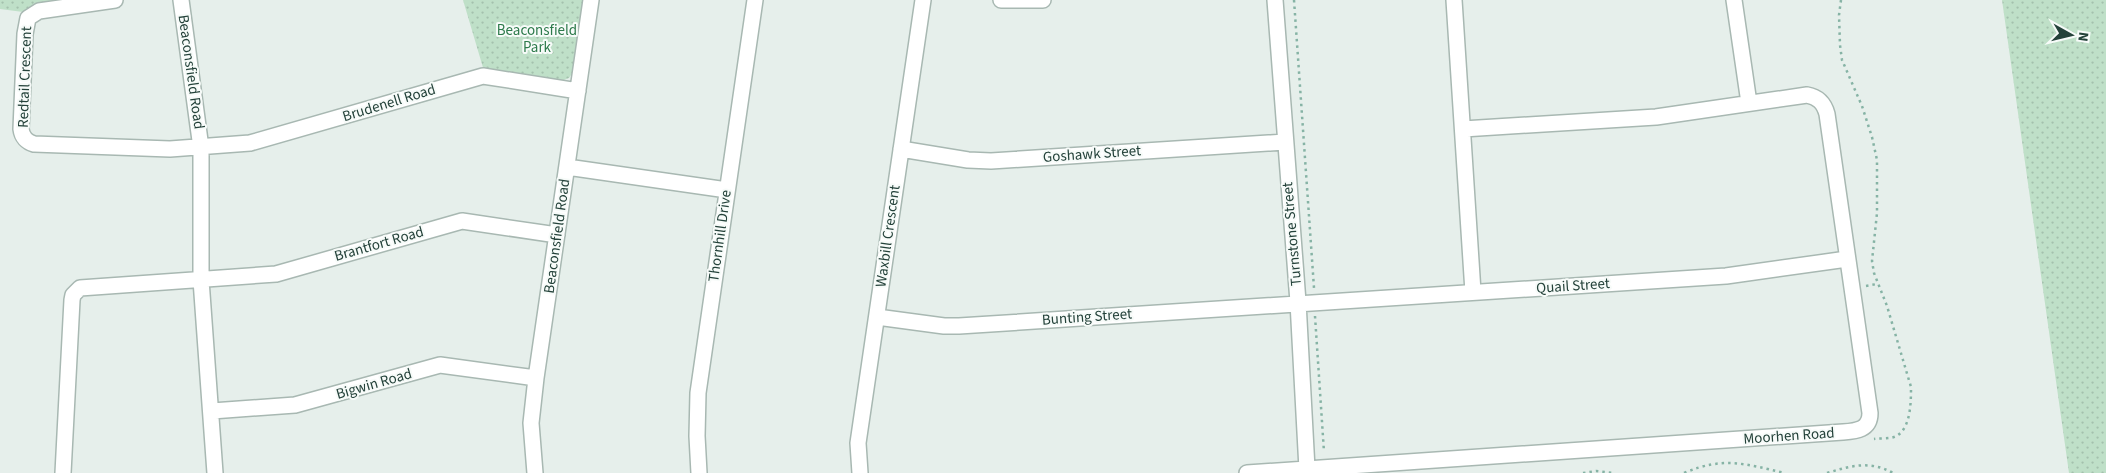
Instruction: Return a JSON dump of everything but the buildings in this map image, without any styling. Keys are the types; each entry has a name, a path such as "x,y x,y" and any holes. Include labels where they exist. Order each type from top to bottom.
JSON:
{"street":[{"name":"Redtail Crescent","path":"115,0 39,11 28,18 25,34 21,129 23,136 28,142 34,144 170,149 201,148"},
{"name":"Beaconsfield Road","path":"181,0 201,148 201,280 215,473"},
{"name":"Beaconsfield Road","path":"535,473 531,422 536,378 592,0"},
{"name":"Thornhill Drive","path":"699,473 697,436 698,393 755,0"},
{"name":"Waxbill Crescent","path":"860,473 858,443 923,0"},
{"path":"1001,0 1044,0"},
{"name":"Turnstone Street","path":"1276,0 1308,469"},
{"path":"1454,0 1473,292"},
{"path":"1463,129 1656,117 1749,103 1734,0"},
{"name":"Brudenell Road","path":"201,148 250,143 483,76 578,91"},
{"name":"Moorhen Road","path":"1308,469 1860,430 1869,421 1870,413 1826,114 1822,103 1818,99 1807,95 1749,103"},
{"name":"Goshawk Street","path":"901,149 968,160 990,161 1285,142"},
{"path":"567,167 727,190"},
{"name":"Brantfort Road","path":"63,473 71,311 73,295 80,288 276,274 462,221 557,235"},
{"name":"Quail Street","path":"1298,302 1726,276 1847,259"},
{"name":"Bunting Street","path":"877,316 944,326 959,326 1298,302"},
{"name":"Bigwin Road","path":"212,411 295,405 440,365 536,378"},
{"path":"1247,473 1308,469"}],"path":[{"path":"1294,0 1325,468"},
{"path":"1841,0 1839,15 1842,60 1864,114 1877,160 1877,213 1872,261 1874,273 1887,306 1910,387 1911,397 1907,422 1902,432 1894,437 1868,439"},
{"path":"1684,473 1708,464 1724,462 1785,473"},
{"path":"1827,473 1857,465 1869,464 1893,473"},
{"path":"1583,473 1596,471 1613,473"}],"green space":[{"path":"0,0 77,0 31,7 23,12 0,9"},
{"name":"Beaconsfield Park","path":"463,0 585,0 575,69 569,78 561,81 484,71"},
{"path":"2002,0 2106,0 2106,473 2069,473"}]}
